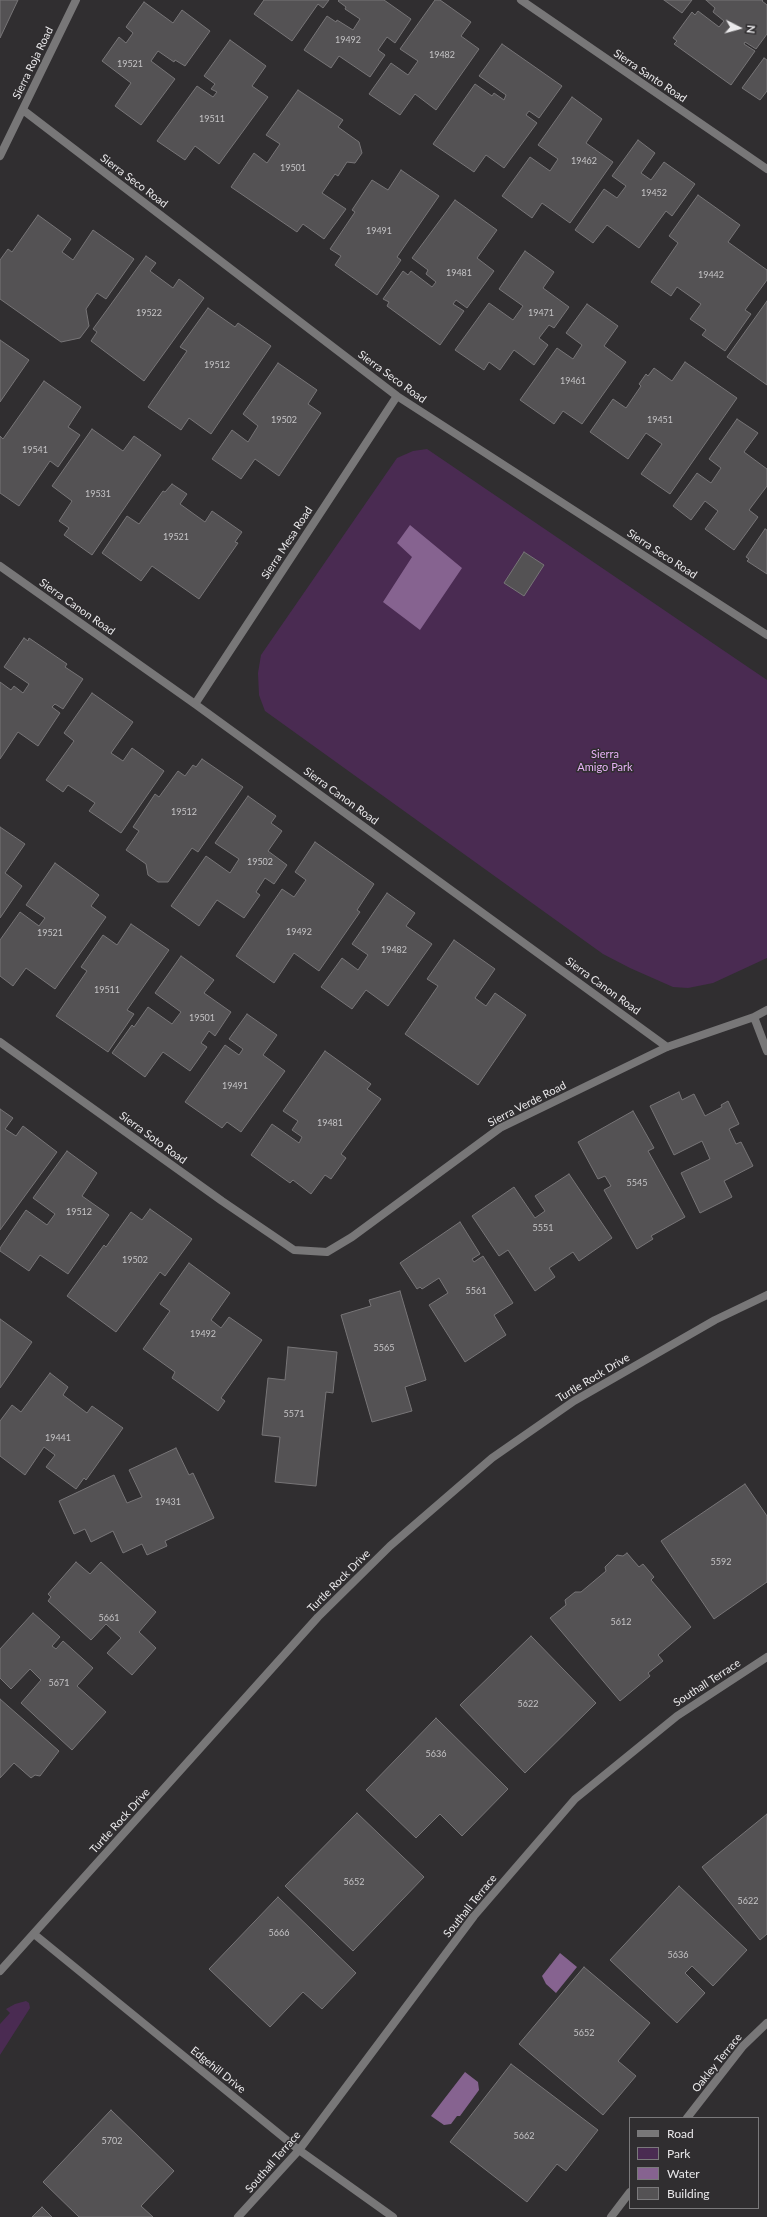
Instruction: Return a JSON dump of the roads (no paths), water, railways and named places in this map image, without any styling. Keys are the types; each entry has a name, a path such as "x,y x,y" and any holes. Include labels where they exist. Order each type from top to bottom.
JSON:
{"street":[{"name":"Sierra Roja Road","path":"0,156 76,0"},
{"name":"Sierra Santo Road","path":"521,0 767,169"},
{"name":"Sierra Seco Road","path":"23,110 397,396 767,635"},
{"name":"Sierra Mesa Road","path":"195,704 397,396"},
{"name":"Sierra Canon Road","path":"0,566 195,704 667,1046"},
{"name":"Sierra Verde Road","path":"294,1250 327,1252 352,1237 500,1128 667,1046 754,1017 767,1010"},
{"path":"754,1017 767,1051"},
{"name":"Sierra Soto Road","path":"0,1042 294,1250"},
{"name":"Turtle Rock Drive","path":"0,1971 318,1617 390,1546 492,1458 574,1401 715,1320 767,1295"},
{"name":"Southall Terrace","path":"238,2217 299,2150 474,1916 575,1799 677,1716 767,1657"},
{"name":"Edgehill Drive","path":"34,1934 299,2150 393,2217"},
{"name":"Oakley Terrace","path":"688,2117 743,2046 767,2023"},
{"path":"611,2217 629,2193"}],"water":[{"path":"410,525 462,568 420,630 383,602 412,557 397,543"},
{"path":"560,1953 577,1967 556,1993 546,1984 542,1976"},
{"path":"465,2072 478,2082 479,2090 460,2116 457,2116 451,2124 444,2125 431,2116"}],"park label":[{"name":"Sierra Amigo Park","path":"605,760"}]}
